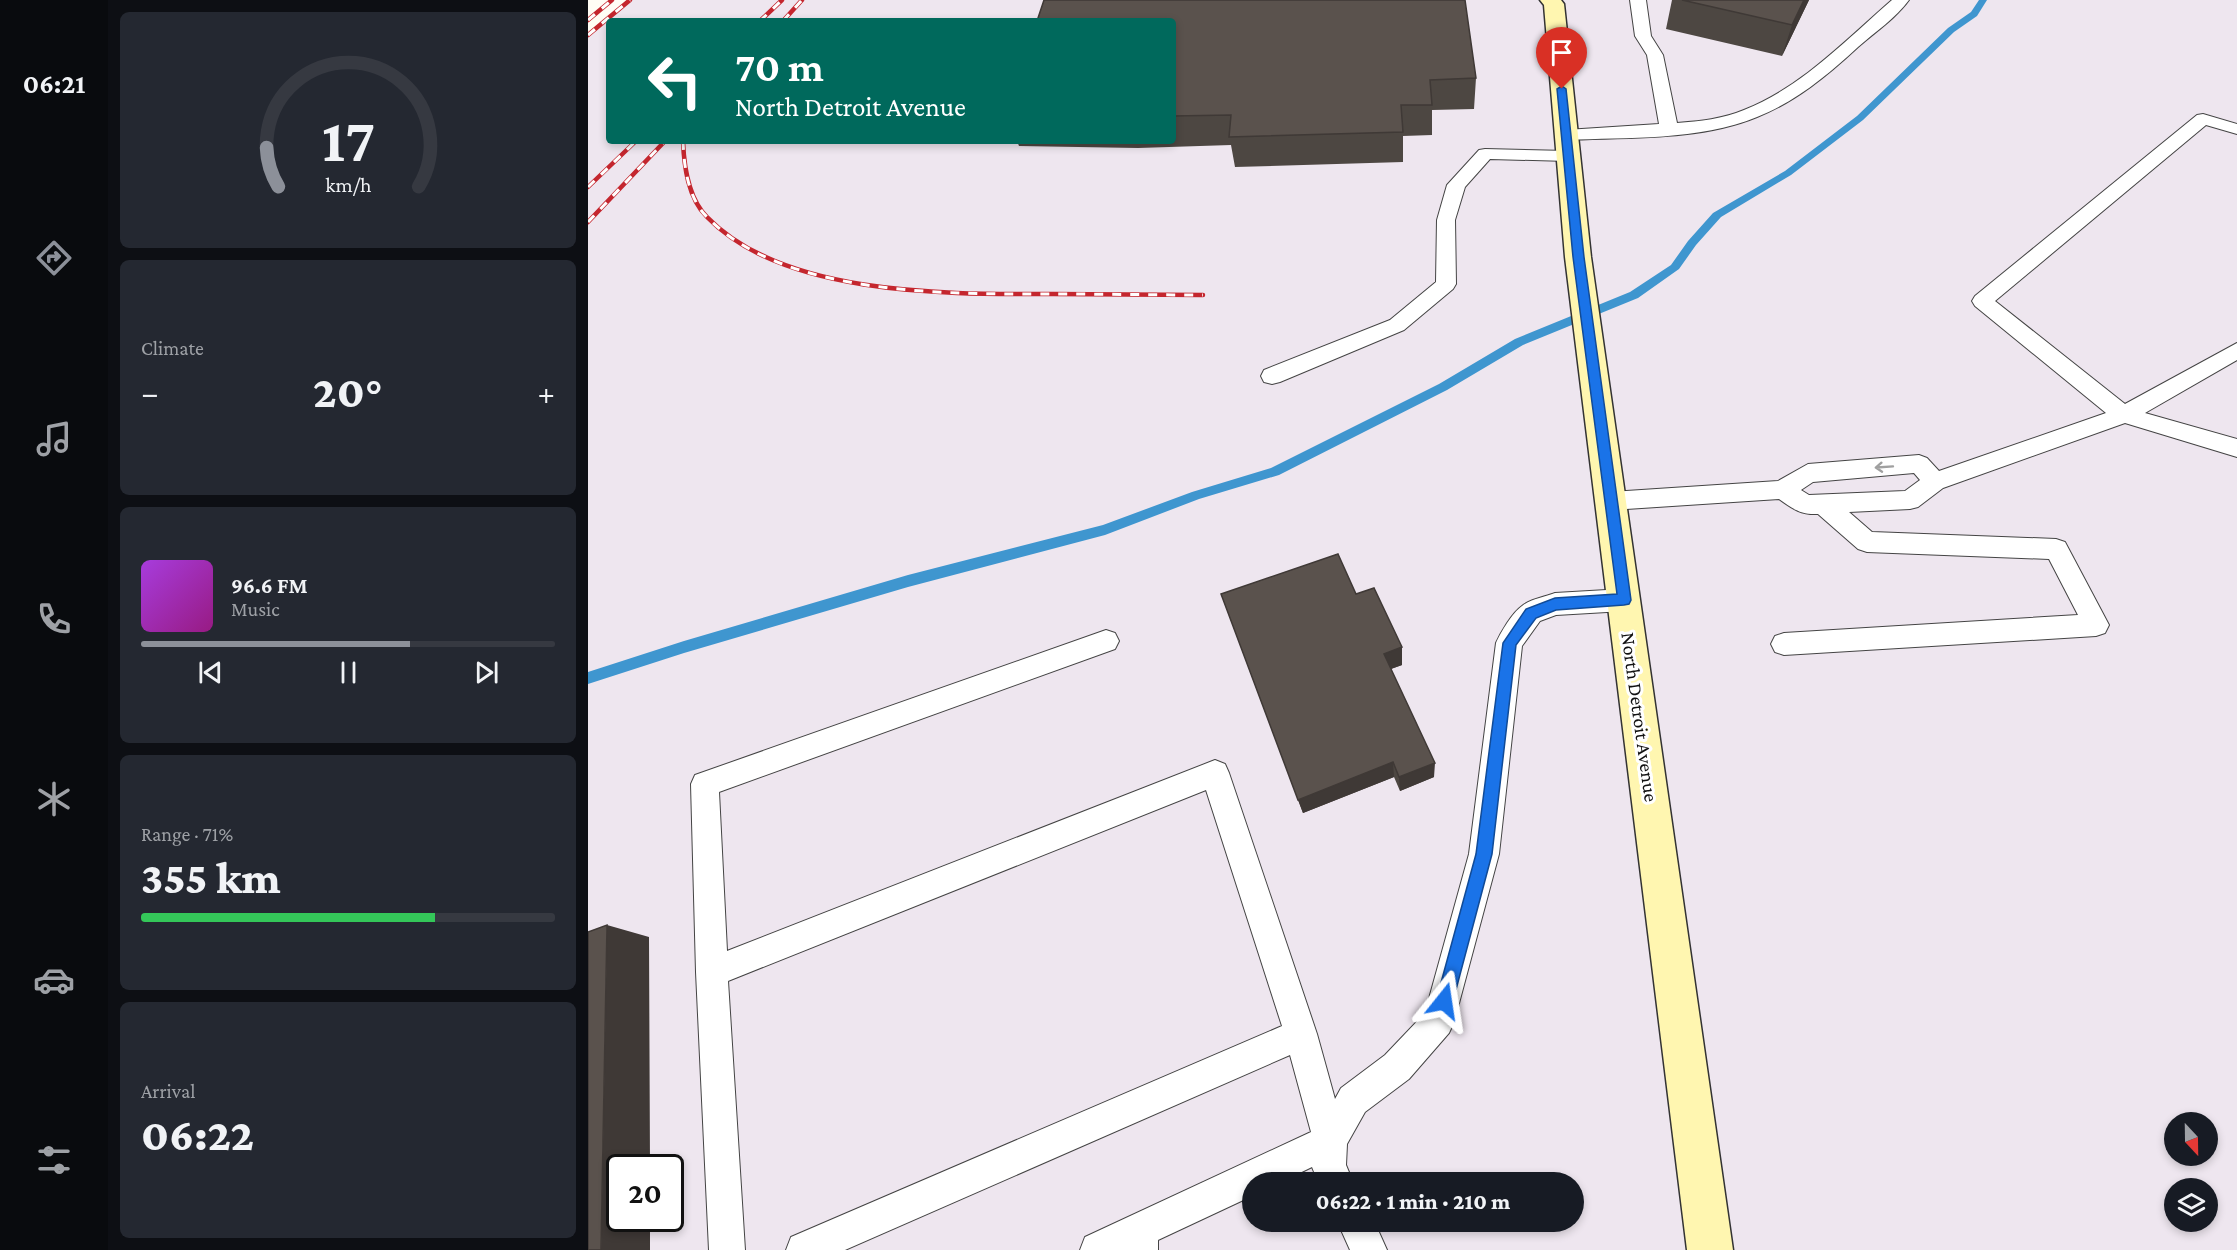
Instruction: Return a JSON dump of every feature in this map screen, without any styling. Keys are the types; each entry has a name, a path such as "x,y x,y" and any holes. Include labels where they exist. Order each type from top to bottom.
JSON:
{"main road":[{"name":"North Detroit Avenue","path":"1554,1 1578,257 1710,1250"}],"lane":[{"path":"1638,0 1643,36 1655,55 1669,129"},
{"path":"1272,376 1397,325 1446,284 1446,220 1455,185 1485,154 1567,145 1725,122 1755,111 1794,92 1901,0"},
{"path":"2237,129 2203,120 1982,301 2124,415 2237,448"},
{"path":"1783,490 1805,504 1910,500 1935,482 2124,415 2237,350"},
{"path":"1611,501 1783,490 1808,473 1919,464 1935,482"},
{"path":"1784,644 2096,625 2056,549 1867,542 1822,504"},
{"path":"1098,1250 1141,1240 1330,1141 1353,1100 1397,1067 1438,1022 1484,854 1509,643 1531,614 1555,604 1624,600"},
{"path":"727,1250 712,972 705,784 1106,641"},
{"path":"712,972 1215,773 1301,1034 1330,1141 1329,1166 1332,1172"},
{"path":"804,1250 1301,1034"},
{"path":"1360,1232 1369,1250"}],"shaded area":[{"path":"629,0 2237,0 2237,1250 588,1250 588,34 606,19 606,144 1176,144 1176,18 607,18"}],"building":[{"path":"1044,0 1465,0 1476,78 1430,80 1432,105 1401,105 1403,132 1229,137 1231,115 1176,116 1176,18 1038,18"},
{"path":"1682,0 1804,0 1792,25"},
{"path":"1338,554 1356,594 1374,588 1402,647 1384,654 1435,763 1399,777 1393,762 1298,800 1221,594"},
{"path":"607,925 601,1250 588,1250 588,932"}],"waterway":[{"path":"588,678 684,647 908,581 1105,530 1196,495 1275,472 1443,387 1519,342 1634,295 1675,267 1692,243 1717,215 1788,173 1860,118 1951,30 1974,14 1983,0"}],"railway":[{"path":"588,20 612,0"},
{"path":"608,18 630,0"},
{"path":"763,18 782,0"},
{"path":"786,18 802,0"},
{"path":"588,35 606,20"},
{"path":"588,187 633,144"},
{"path":"588,222 662,144"},
{"path":"683,144 684,161 691,191 695,201 707,217 740,243 779,263 823,277 870,286 919,291 1203,295"}],"route":[{"path":"1444,1001 1484,854 1509,643 1531,614 1555,604 1624,600 1578,257 1562,89"}]}
